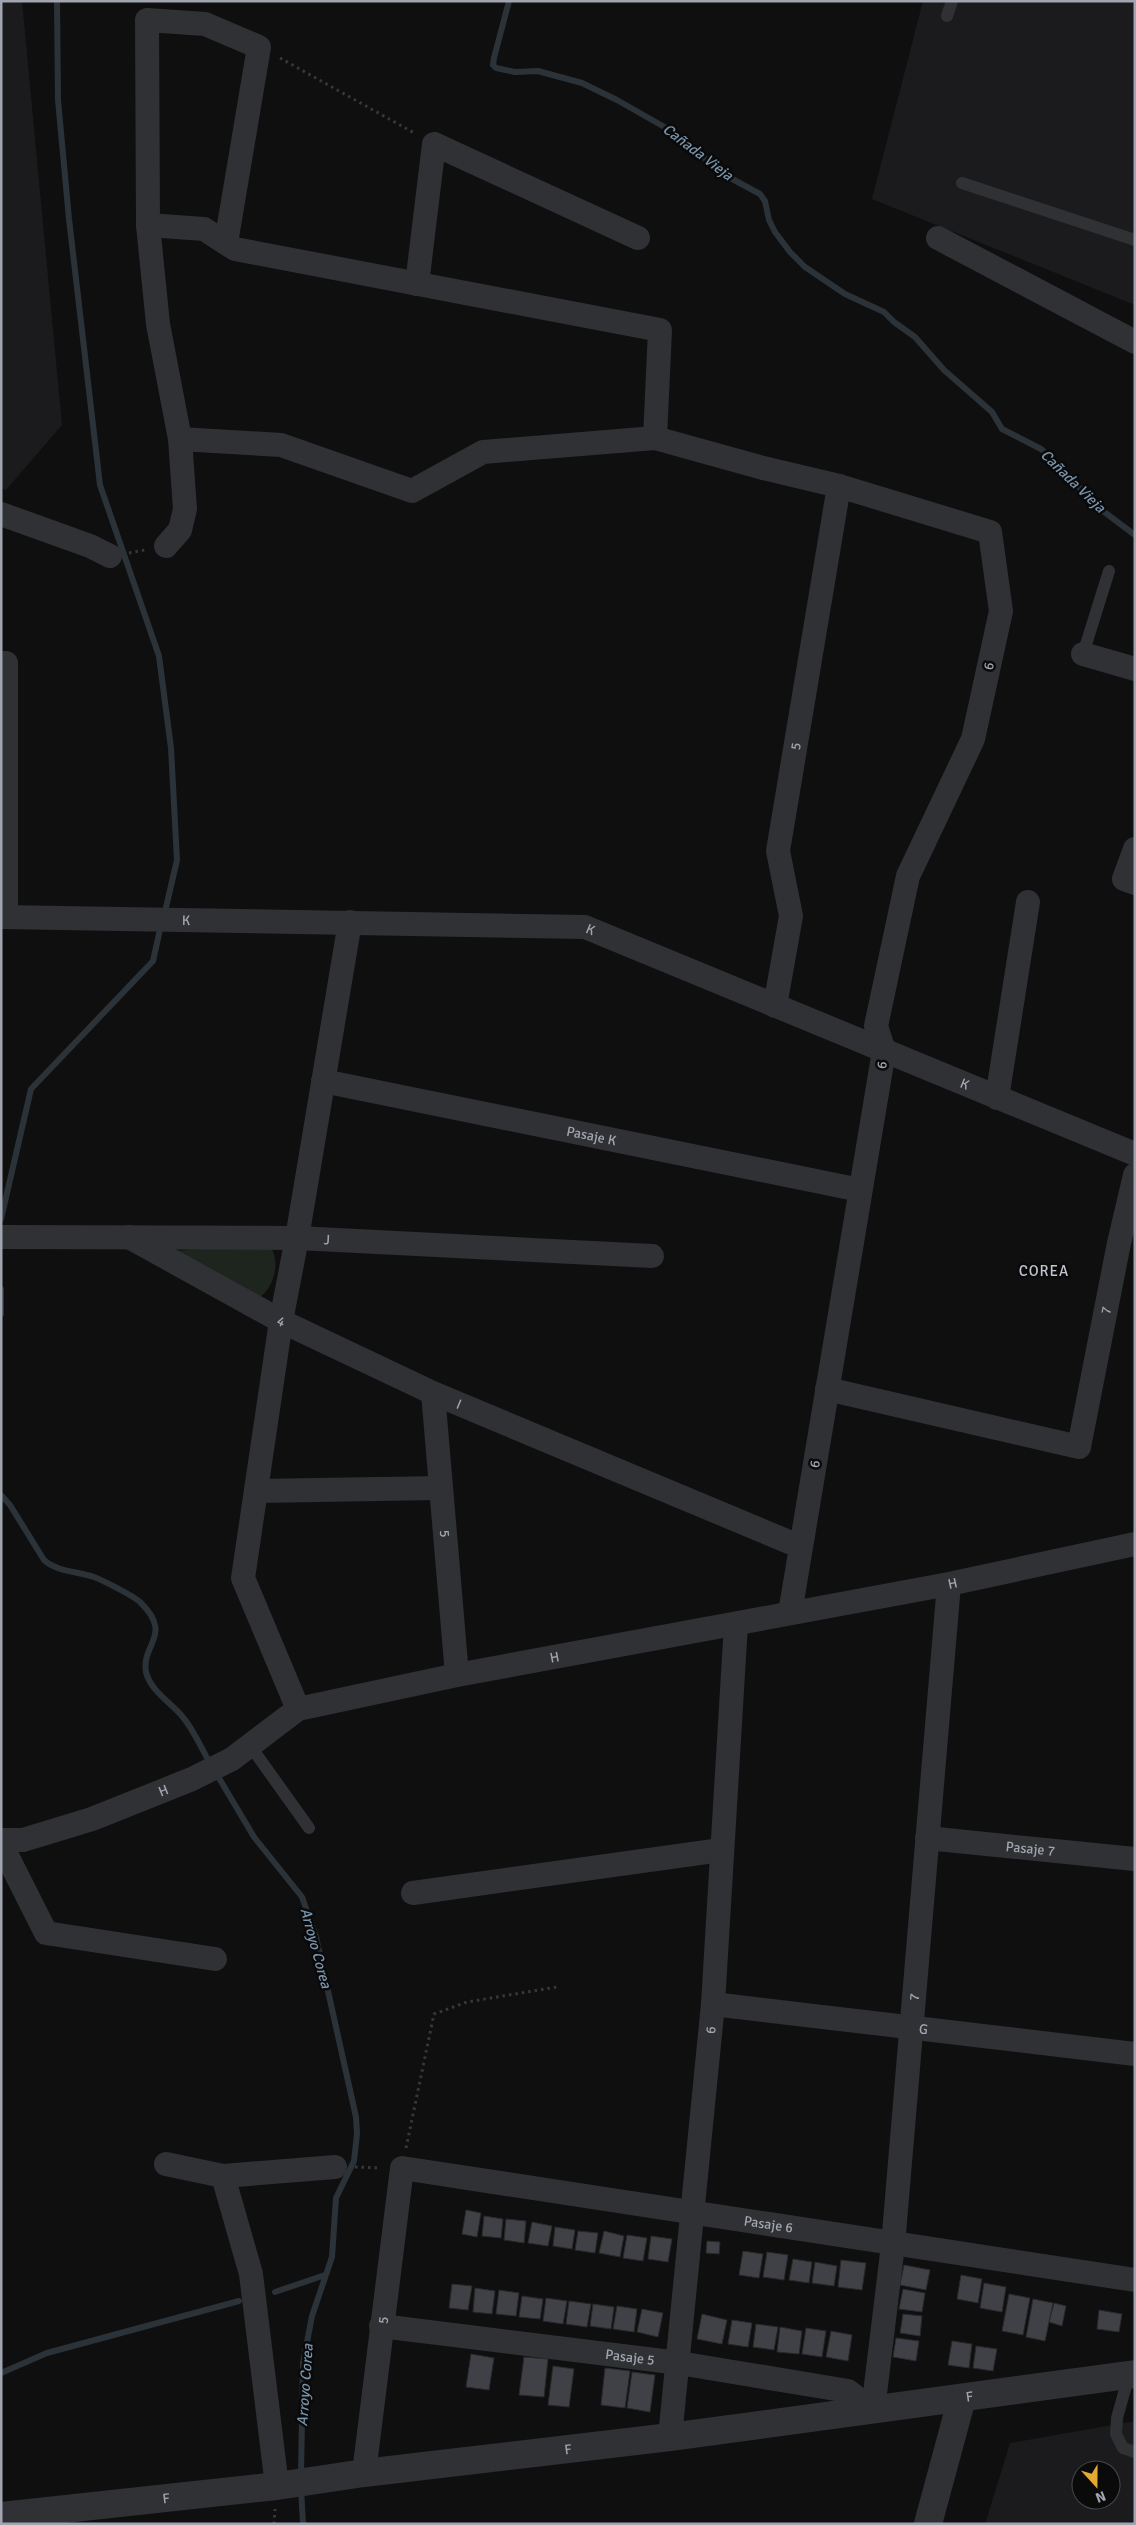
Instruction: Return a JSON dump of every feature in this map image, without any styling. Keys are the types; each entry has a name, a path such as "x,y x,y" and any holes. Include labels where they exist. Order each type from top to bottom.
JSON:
{"street":[{"path":"166,546 180,530 185,508 180,439 158,324 148,225 148,20 205,24 260,47 226,243"},
{"path":"417,284 434,144 638,238"},
{"path":"148,225 204,229 235,249 660,330 655,438"},
{"path":"938,238 1135,342"},
{"path":"180,439 280,446 412,491 483,452 655,438 762,468 840,486"},
{"name":"6","path":"790,1613 884,1051 876,1026 908,876 973,739 1001,611 990,532 840,486"},
{"name":"5","path":"775,1006 792,916 778,851 840,486"},
{"path":"1,514 90,546 110,556"},
{"path":"1083,654 1135,669"},
{"path":"4,663 4,917"},
{"path":"1135,850 1124,879 1135,883"},
{"path":"997,1098 1028,902"},
{"name":"K","path":"4,917 196,922 350,922 585,927 1135,1154"},
{"name":"4","path":"298,1709 242,1578 281,1321 297,1238 350,922"},
{"name":"Pasaje K","path":"323,1081 860,1190"},
{"name":"7","path":"827,1389 1079,1447 1127,1246 1135,1175"},
{"name":"J","path":"12,1237 297,1238 652,1256"},
{"name":"I","path":"129,1237 281,1321 434,1393 801,1547"},
{"name":"5","path":"434,1393 456,1675"},
{"path":"256,1491 441,1488"},
{"name":"H","path":"1,1840 23,1840 92,1819 192,1779 241,1752 298,1709 456,1675 949,1584 1135,1544"},
{"name":"7","path":"873,2410 893,2245 949,1584"},
{"name":"6","path":"670,2436 679,2363 713,2004 736,1624"},
{"name":"Pasaje 7","path":"926,1838 1135,1859"},
{"path":"1,1844 46,1933 215,1959"},
{"path":"414,1893 721,1850"},
{"name":"G","path":"713,2004 911,2029 1135,2054"},
{"path":"166,2164 223,2176 334,2167"},
{"name":"5","path":"364,2473 402,2168"},
{"name":"Pasaje 6","path":"402,2168 893,2245 1135,2280"},
{"path":"223,2176 251,2274 277,2486"},
{"name":"Pasaje 5","path":"381,2326 679,2363 848,2391 873,2410"},
{"name":"F","path":"1,2516 277,2486 364,2473 873,2410 1132,2374"},
{"path":"928,2524 962,2398"}],"lane":[{"path":"947,16 952,1"},
{"path":"962,183 1135,240"},
{"path":"1083,654 1109,570"},
{"path":"241,1752 309,1828"},
{"path":"1132,2374 1117,2418 1116,2434 1124,2448 1135,2452"}],"path":[{"path":"260,47 434,144"},
{"path":"110,556 166,546"},
{"path":"334,2167 402,2168 434,2014 467,2002 557,1987"}],"shaded area":[{"path":"1,1 22,1 62,425 6,490 1,488"},
{"path":"923,1 1135,1 1135,305 872,199"},
{"path":"270,1246 275,1259 275,1266 272,1281 265,1293 260,1297 173,1251"},
{"path":"1135,2421 1135,2524 985,2524 1010,2443"}],"building":[{"path":"466,2210 481,2213 477,2237 462,2234"},
{"path":"484,2216 503,2219 501,2238 482,2236"},
{"path":"506,2219 526,2221 524,2243 504,2240"},
{"path":"532,2222 552,2226 548,2246 528,2243"},
{"path":"555,2227 575,2230 572,2249 553,2246"},
{"path":"578,2231 598,2233 595,2253 575,2250"},
{"path":"604,2231 624,2236 620,2257 599,2253"},
{"path":"627,2235 647,2238 643,2261 623,2258"},
{"path":"651,2236 672,2239 668,2262 648,2259"},
{"path":"707,2241 720,2242 719,2254 706,2253"},
{"path":"743,2251 763,2254 759,2278 739,2275"},
{"path":"767,2252 788,2255 784,2280 763,2277"},
{"path":"793,2259 812,2262 809,2283 789,2280"},
{"path":"841,2260 866,2263 862,2290 838,2287"},
{"path":"815,2262 837,2266 834,2286 812,2283"},
{"path":"904,2265 930,2270 926,2290 900,2285"},
{"path":"961,2275 982,2279 978,2303 957,2299"},
{"path":"984,2283 1006,2287 1002,2312 980,2308"},
{"path":"452,2284 472,2286 468,2310 449,2308"},
{"path":"475,2288 495,2291 492,2314 473,2312"},
{"path":"903,2289 925,2293 922,2312 899,2309"},
{"path":"499,2290 519,2293 516,2316 496,2314"},
{"path":"1009,2294 1030,2298 1023,2335 1002,2331"},
{"path":"522,2296 543,2299 540,2319 519,2317"},
{"path":"546,2298 567,2301 563,2324 543,2321"},
{"path":"1033,2299 1053,2303 1045,2341 1026,2337"},
{"path":"569,2301 591,2304 587,2327 566,2324"},
{"path":"1054,2303 1066,2306 1062,2326 1049,2322"},
{"path":"593,2304 614,2307 611,2329 590,2326"},
{"path":"617,2306 637,2309 634,2332 613,2329"},
{"path":"642,2309 663,2313 658,2337 637,2332"},
{"path":"1099,2310 1122,2314 1119,2332 1097,2329"},
{"path":"702,2314 727,2320 722,2344 697,2339"},
{"path":"903,2314 922,2316 920,2336 900,2333"},
{"path":"732,2320 752,2323 748,2347 728,2344"},
{"path":"756,2324 778,2327 774,2350 753,2347"},
{"path":"780,2327 802,2331 799,2354 777,2352"},
{"path":"806,2328 826,2331 822,2357 802,2354"},
{"path":"831,2331 852,2335 848,2361 826,2357"},
{"path":"896,2338 919,2341 916,2361 893,2357"},
{"path":"952,2341 972,2344 969,2368 948,2365"},
{"path":"976,2346 997,2349 993,2371 973,2368"},
{"path":"471,2354 494,2358 489,2390 466,2387"},
{"path":"524,2357 548,2359 544,2397 519,2395"},
{"path":"553,2366 574,2369 569,2407 548,2405"},
{"path":"605,2368 630,2371 625,2408 601,2405"},
{"path":"632,2372 655,2375 650,2412 627,2408"}],"waterway":[{"path":"57,1 58,100 69,219 100,485 159,656 171,748 177,860 164,916"},
{"name":"Cañada Vieja","path":"509,1 494,58 493,65 496,68 515,72 538,71 582,83 617,100 675,133 723,174 760,194 765,201 769,220 775,232 790,252 805,267 845,294 884,312 894,322 915,337 944,370 992,412 1002,429 1041,449 1061,467 1095,505 1135,535"},
{"path":"1,1219 31,1089 153,961 161,925"},
{"name":"Arroyo Corea","path":"1,1289 1,1314"},
{"name":"Arroyo Corea","path":"1,1495 10,1505 44,1560 49,1564 94,1577 111,1585 136,1599 150,1613 155,1623 156,1631 146,1662 148,1678 156,1690 186,1721 211,1765"},
{"name":"Arroyo Corea","path":"216,1773 254,1837 302,1897 316,1937 356,2117 357,2134 354,2161 336,2198 332,2257 312,2316 303,2363 301,2475"},
{"path":"275,2292 325,2275"},
{"path":"1,2373 47,2353 239,2301"},
{"name":"Arroyo Corea","path":"301,2488 303,2524"}],"district":[{"name":"COREA","path":"1044,1271"}]}
